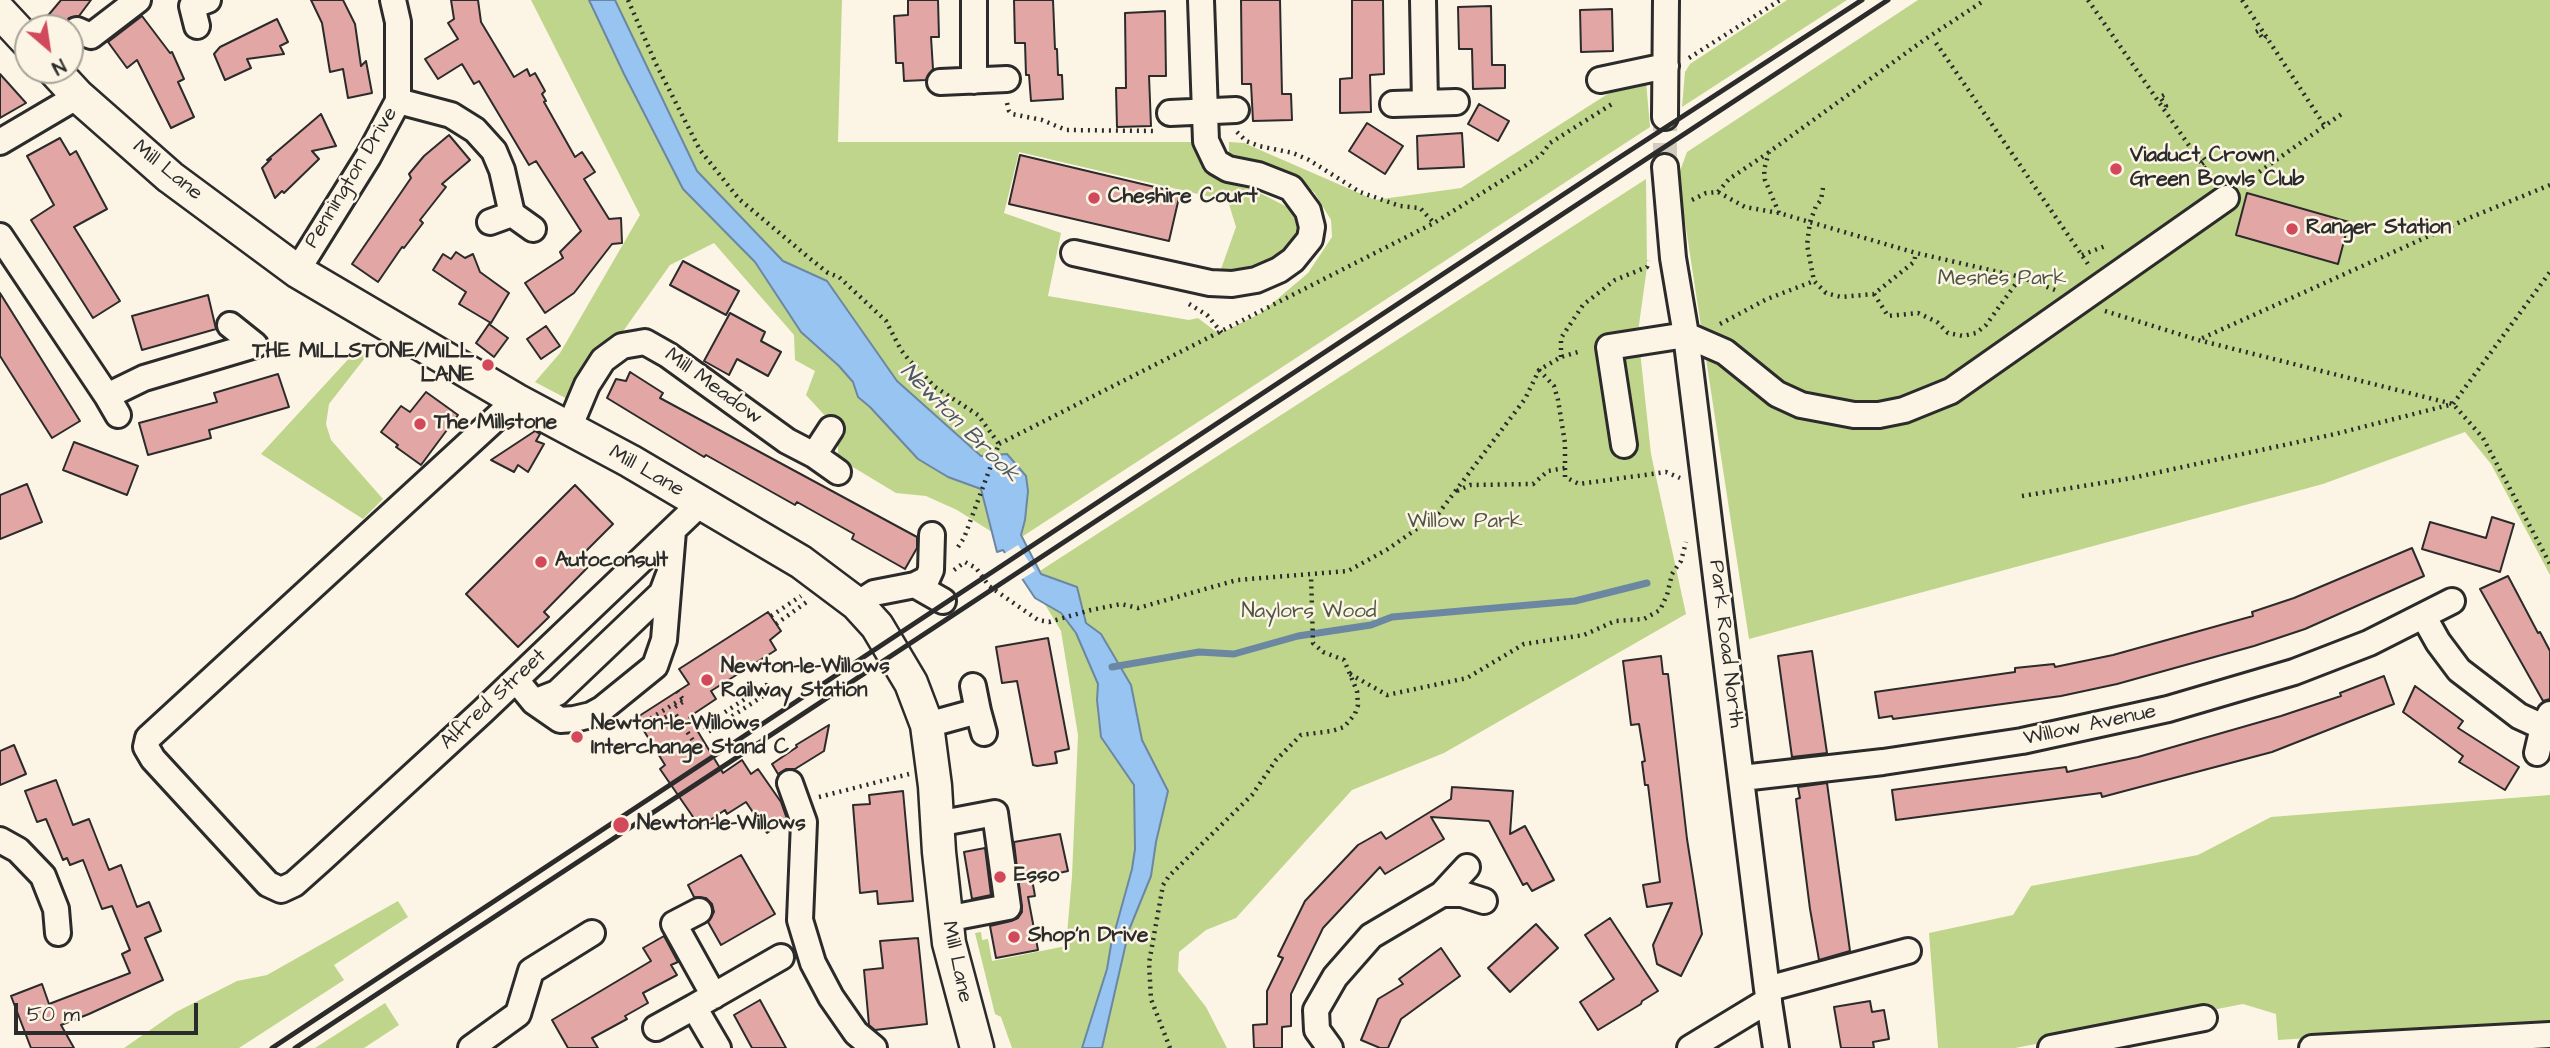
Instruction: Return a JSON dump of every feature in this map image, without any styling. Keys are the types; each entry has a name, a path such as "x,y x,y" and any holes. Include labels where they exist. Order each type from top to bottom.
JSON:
{"main road":[{"path":"0,12 14,27"},
{"name":"Mill Lane","path":"67,84 170,177 297,271 516,400 801,562 857,604 877,626 911,683 927,725 946,919 952,954 977,1048"}],"street":[{"path":"84,34 92,36 138,0"},
{"name":"Pennington Drive","path":"297,271 368,157 398,102 398,22 393,0"},
{"path":"974,0 974,81"},
{"path":"1074,253 1210,283 1232,284 1256,280 1293,260 1310,239 1312,227 1308,211 1291,188 1258,175 1228,169 1216,162 1206,141 1201,0"},
{"path":"1423,0 1425,103"},
{"path":"1665,117 1674,64 1666,0"},
{"path":"1600,80 1674,64"},
{"path":"940,82 1007,79"},
{"path":"0,142 78,96"},
{"path":"398,102 451,116 475,130 494,151 502,170 501,218 533,229"},
{"path":"1393,104 1456,102"},
{"path":"1170,113 1236,110"},
{"name":"Park Road North","path":"1665,167 1662,245 1686,335 1776,1048"},
{"path":"1623,445 1609,347 1686,335 1725,352 1777,394 1801,405 1854,415 1879,415 1915,407 1951,391 2226,198"},
{"path":"0,236 112,406 144,378 261,349 230,325"},
{"name":"Mill Meadow","path":"569,428 587,385 603,360 622,346 645,342 668,355 788,441 814,454 838,472"},
{"name":"Alfred Street","path":"516,400 148,738 146,747 153,759 268,884 281,890 294,884 516,680 701,503"},
{"path":"814,454 831,429"},
{"path":"516,680 534,702 560,720 590,715 602,709 655,666 664,640 673,531"},
{"path":"857,604 874,593 921,582 931,570 932,535"},
{"path":"534,702 557,693 662,593 668,577"},
{"path":"921,582 943,601"},
{"name":"Willow Avenue","path":"1742,778 1883,762 2022,741 2168,709 2294,672 2370,643 2452,601"},
{"path":"2424,617 2459,670 2519,716 2547,720 2537,753"},
{"path":"927,725 981,722 973,687"},
{"path":"794,793 804,822 800,920 813,963 831,998 856,1033 874,1048"},
{"path":"937,824 995,813 1008,907 946,919"},
{"path":"0,841 18,850 43,876 56,909 55,934"},
{"path":"1330,1048 1317,1030 1316,1010 1335,977 1371,936 1442,894 1467,867"},
{"path":"1442,894 1462,894 1484,901"},
{"path":"699,911 674,924 710,999 718,1048"},
{"path":"471,1048 518,1014 531,971 592,933"},
{"path":"1690,1048 1768,994 1908,951"},
{"path":"656,1028 781,957"},
{"path":"2051,1048 2204,1018"},
{"path":"2312,1048 2550,1035"}],"path":[{"path":"628,0 656,64 701,150 739,199 828,273 839,277 886,320 909,360 935,387 978,415 999,446"},
{"path":"1674,64 1780,0"},
{"path":"1718,192 1728,178 1985,0"},
{"path":"2088,0 2226,198 2252,176 2343,113"},
{"path":"2242,0 2325,125"},
{"path":"2256,32 2258,31 2263,39 2266,37"},
{"path":"1936,43 2102,286"},
{"path":"2122,50 2130,46"},
{"path":"2295,88 2304,98 2306,96"},
{"path":"2164,95 2160,97 2166,106 2164,107"},
{"path":"958,546 999,446 1434,223 1541,155 1550,143 1617,101"},
{"path":"1769,152 1764,170 1765,180 1779,214"},
{"path":"2202,164 2206,162 2200,153 2203,152"},
{"path":"2198,340 2469,218 2550,186"},
{"path":"1823,188 1821,200 1810,222 1807,245 1814,281 1826,293 1841,297 1874,294 1914,262 1916,253"},
{"path":"1690,201 1706,193 1718,192 1745,207 1810,222 1916,253 2021,277 2080,301 2198,340 2453,404 2483,438 2550,564"},
{"path":"1561,356 1561,338 1583,305 1615,280 1647,267 1662,245"},
{"path":"2082,255 2108,245"},
{"path":"2022,496 2132,478 2335,434 2453,404 2547,281 2550,272"},
{"path":"1874,294 1888,316 1918,313 1937,322 1948,333 1963,336 1976,333 1986,325 2021,277"},
{"path":"1716,325 1767,299 1814,281"},
{"path":"921,582 947,576 965,562 976,568 989,586 1038,620 1049,622 1121,604 1138,608 1237,580 1348,571 1388,549 1438,514 1525,399 1539,370 1561,356 1578,352"},
{"path":"1539,370 1554,386 1558,400 1565,443 1565,477 1579,484 1667,472 1680,477 1683,490"},
{"path":"1453,494 1470,485 1533,484 1548,471 1565,468"},
{"path":"1350,674 1387,695 1467,678 1524,644 1584,635 1615,621 1644,619 1660,610 1672,574 1681,561 1687,538"},
{"path":"1170,1048 1152,999 1149,963 1163,885 1252,794 1276,761 1301,735 1319,734 1343,727 1355,714 1358,705 1357,691 1344,660 1323,652 1313,643 1311,575"},
{"path":"771,616 801,595"},
{"path":"776,624 809,600"},
{"path":"763,696 708,732 705,726 766,685 773,694"},
{"path":"675,707 684,701 677,691"},
{"path":"682,699 648,720 651,726 674,712 696,746"},
{"path":"794,793 915,773"}],"green space":[{"path":"531,0 842,0 838,142 1205,142 1205,163 1214,176 1227,183 1256,191 1293,210 1301,231 1286,257 1230,277 1221,269 1236,227 1228,201 1019,152 1004,213 1061,233 1048,296 1189,320 1198,318 1219,334 1261,313 1308,273 1332,237 1331,220 1314,192 1296,181 1236,162 1229,153 1229,142 1244,143 1375,200 1461,188 1645,70 1650,127 1011,544 957,510 926,496 896,493 838,458 838,430 806,395 815,371 795,360 794,335 714,243 670,265 573,402 535,382 560,353 640,215"},
{"path":"1787,0 1847,0 1682,107 1685,72 1690,64"},
{"name":"Mesnes Park","path":"1918,0 2550,0 2550,575 2491,464 2465,432 2323,484 1749,639 1685,222 1676,182 1687,152"},
{"name":"Naylors Wood","path":"1646,179 1647,267 1638,332 1651,454 1686,614 1444,753 1352,790 1236,918 1206,930 1179,952 1178,971 1206,1007 1227,1048 1012,1048 1001,1017 995,1014 975,933 981,932 982,940 988,939 992,961 1066,946 1078,735 1061,631 1029,578"},
{"path":"365,341 368,354 329,404 326,424 331,440 383,499 363,519 261,454"},
{"path":"2550,795 2550,1022 2278,1040 2276,1014 2243,1004 2015,1048 1938,1048 1929,933 2013,915 2031,886 2198,855 2271,817"},
{"path":"398,901 408,917 334,965 344,980 239,1048 124,1048 176,1012 237,981 267,975"},
{"path":"385,1003 399,1025 364,1048 315,1048"}],"water":[{"path":"589,0 615,0 697,171 783,261 827,281 897,381 981,456 1007,454 1026,476 1028,491 1021,535 1041,574 1077,587 1086,623 1101,634 1131,685 1142,740 1168,791 1151,876 1129,930 1102,1048 1082,1048 1107,969 1132,869 1135,849 1134,785 1101,737 1098,684 1076,633 1061,613 1035,598 1003,550 997,552 981,489 948,477 918,459 858,397 853,382 839,366 801,332 755,262 683,189"}],"pier":[{"path":"1018,545 1035,571 1019,581 1002,555"}],"building":[{"path":"61,0 91,0 80,14 49,14"},
{"path":"311,0 343,0 355,24 361,66 366,61 372,93 348,98 343,69 330,72 322,23"},
{"path":"451,0 478,0 481,22 514,77 527,69 530,76 535,73 545,91 542,94 546,101 544,102 575,157 582,152 595,172 584,179 609,219 621,218 622,243 612,244 574,293 545,313 525,283 563,258 560,252 581,231 536,161 529,165 479,81 474,84 462,64 438,79 425,59 458,39 448,23 454,19"},
{"path":"908,0 938,0 939,37 931,37 933,69 926,80 904,81 903,63 896,63 894,16 908,15"},
{"path":"1014,0 1053,0 1055,49 1058,75 1062,75 1063,99 1031,101 1029,75 1026,75 1025,43 1015,43"},
{"path":"1241,0 1280,0 1282,94 1291,94 1292,120 1253,121 1251,84 1242,84"},
{"path":"1352,0 1383,0 1384,74 1370,75 1371,112 1340,113 1340,79 1352,78"},
{"path":"1491,6 1492,65 1505,65 1505,88 1473,89 1472,49 1459,49 1458,7"},
{"path":"1612,9 1613,51 1581,52 1580,10"},
{"path":"1165,11 1166,76 1149,76 1151,126 1117,127 1116,88 1126,88 1125,13"},
{"path":"142,16 170,53 172,52 184,79 178,82 194,117 171,128 137,60 127,68 108,42"},
{"path":"277,19 288,42 280,46 284,54 247,59 251,68 225,80 214,54 220,47"},
{"path":"0,74 26,103 0,118"},
{"path":"1479,104 1509,121 1498,141 1468,124"},
{"path":"321,114 336,146 312,151 319,159 284,193 282,191 275,198 262,168 271,159 267,160"},
{"path":"1367,123 1403,146 1385,174 1349,151"},
{"path":"1462,133 1464,167 1418,169 1417,136"},
{"path":"449,135 470,160 442,184 446,187 420,220 423,223 404,248 402,247 378,282 352,264 411,178 409,174 424,156"},
{"path":"60,138 70,155 76,151 107,209 74,227 120,301 93,318 31,220 54,205 27,156"},
{"name":"Cheshire Court","path":"1020,155 1180,193 1169,241 1009,204"},
{"name":"Ranger Station","path":"2247,193 2349,222 2338,264 2236,235"},
{"path":"456,252 465,258 473,254 480,272 509,293 491,323 459,304 466,292 433,270 443,254 451,259"},
{"path":"683,261 739,291 726,315 670,285"},
{"path":"0,293 80,421 52,438 0,356"},
{"path":"208,295 216,329 142,350 132,316"},
{"path":"730,313 765,332 761,341 781,352 768,376 737,359 729,375 704,361"},
{"path":"489,324 508,338 494,357 476,343"},
{"path":"546,326 560,346 541,359 527,339"},
{"path":"630,372 663,393 660,398 917,537 917,548 905,569 852,539 854,534 797,502 795,505 706,455 704,457 607,398 616,379 626,381"},
{"path":"278,374 289,407 209,430 211,438 148,455 139,423 217,402 214,393"},
{"name":"The Millstone","path":"426,392 458,415 421,465 381,432 401,406 410,412"},
{"path":"535,431 540,434 536,441 544,444 528,472 518,465 514,472 491,460"},
{"path":"74,442 138,466 127,495 63,470"},
{"path":"27,484 42,522 0,539 0,495"},
{"name":"Autoconsult","path":"575,485 613,524 580,557 589,566 544,612 549,617 518,647 466,594"},
{"path":"2492,517 2514,524 2500,572 2422,549 2430,522 2486,538"},
{"path":"2412,548 2424,576 2305,629 2254,646 2117,684 2061,696 1893,719 1892,716 1879,718 1875,692 2015,672 2015,668 2054,664 2055,667 2113,655 2253,616 2252,612 2294,598"},
{"path":"2508,576 2550,651 2550,699 2543,701 2480,589"},
{"path":"768,612 781,631 770,640 776,650 711,691 716,699 689,717 723,773 742,760 751,774 758,769 781,802 787,819 767,833 746,802 727,814 725,810 700,827 660,769 665,765 636,718 689,684 679,669"},
{"path":"1048,638 1069,749 1055,752 1057,763 1037,766 1033,765 1017,681 1002,683 996,647"},
{"path":"1812,651 1827,753 1792,757 1778,656"},
{"path":"1661,656 1663,674 1668,674 1687,839 1702,934 1681,976 1657,964 1653,945 1672,903 1647,907 1643,885 1660,882 1639,724 1631,725 1623,661"},
{"path":"2384,676 2394,704 2272,752 2102,797 2101,793 1896,820 1892,790 2066,767 2067,772 2138,757 2281,716 2341,696 2340,693"},
{"path":"2415,686 2463,721 2458,728 2519,767 2505,790 2459,762 2463,756 2403,712"},
{"path":"829,725 824,751 795,769 786,769 778,774 772,764 797,747 796,745"},
{"path":"14,745 26,774 0,785 0,751"},
{"path":"56,780 73,825 89,819 109,870 121,865 137,907 149,902 161,931 145,938 163,980 61,1025 74,1048 31,1048 11,996 42,984 49,1004 130,973 122,954 130,950 112,906 102,909 83,860 70,865 67,858 63,860 46,819 37,822 25,791"},
{"path":"1827,783 1850,951 1819,960 1796,799 1800,798 1798,787"},
{"path":"1452,787 1513,791 1510,834 1525,826 1554,880 1532,891 1527,883 1523,885 1489,821 1431,817 1444,839 1385,874 1380,867 1323,928 1291,994 1291,1026 1282,1027 1282,1048 1254,1048 1253,1025 1267,1024 1267,991 1283,958 1278,956 1305,901 1358,845 1381,832 1386,839 1451,799"},
{"path":"903,791 913,901 878,904 877,891 860,893 853,805 870,804 869,795"},
{"path":"1060,834 1068,871 1032,879 1035,896 1028,897 1038,950 996,958 990,926 1018,918 1022,912 1014,842"},
{"path":"985,848 991,895 972,899 964,852"},
{"path":"741,855 775,914 721,945 708,922 714,912 712,904 706,898 694,897 688,885"},
{"path":"1610,918 1658,991 1598,1030 1580,1002 1614,979 1585,935"},
{"path":"1536,924 1558,948 1510,992 1488,968"},
{"path":"664,936 678,962 671,965 677,975 643,993 648,1003 625,1016 627,1019 592,1038 598,1048 568,1048 552,1020 651,961 643,948"},
{"path":"918,938 927,1024 875,1030 869,1025 864,970 883,968 880,941"},
{"path":"1441,948 1460,976 1401,1019 1388,1048 1380,1048 1361,1040 1378,999 1403,984 1399,979"},
{"path":"760,1000 786,1048 752,1048 734,1015"},
{"path":"1870,1001 1872,1012 1884,1010 1889,1039 1873,1042 1874,1048 1841,1048 1834,1007"}],"waterway":[{"path":"1112,667 1199,652 1234,654 1298,636 1371,625 1392,617 1575,601 1647,583"}],"tunnel":[{"path":"1665,117 1665,167"}],"railway":[{"path":"272,1048 1862,0"},
{"path":"295,1048 1888,0"}],"place":[{"name":"Viaduct Crown Green Bowls Club","path":"2116,169"},
{"name":"Cheshire Court","path":"1094,198"},
{"name":"Ranger Station","path":"2292,229"},
{"name":"THE MILLSTONE/MILL LANE","path":"488,365"},
{"name":"The Millstone","path":"420,424"},
{"name":"Autoconsult","path":"541,562"},
{"name":"Newton-le-Willows Railway Station","path":"707,680"},
{"name":"Newton-le-Willows Interchange Stand C","path":"577,737"},
{"name":"Newton-le-Willows","path":"621,825"},
{"name":"Esso","path":"1000,877"},
{"name":"Shop'n Drive","path":"1014,937"}],"water label":[{"name":"Newton Brook","path":"959,424"}],"park label":[{"name":"Willow Park","path":"1465,523"}]}
